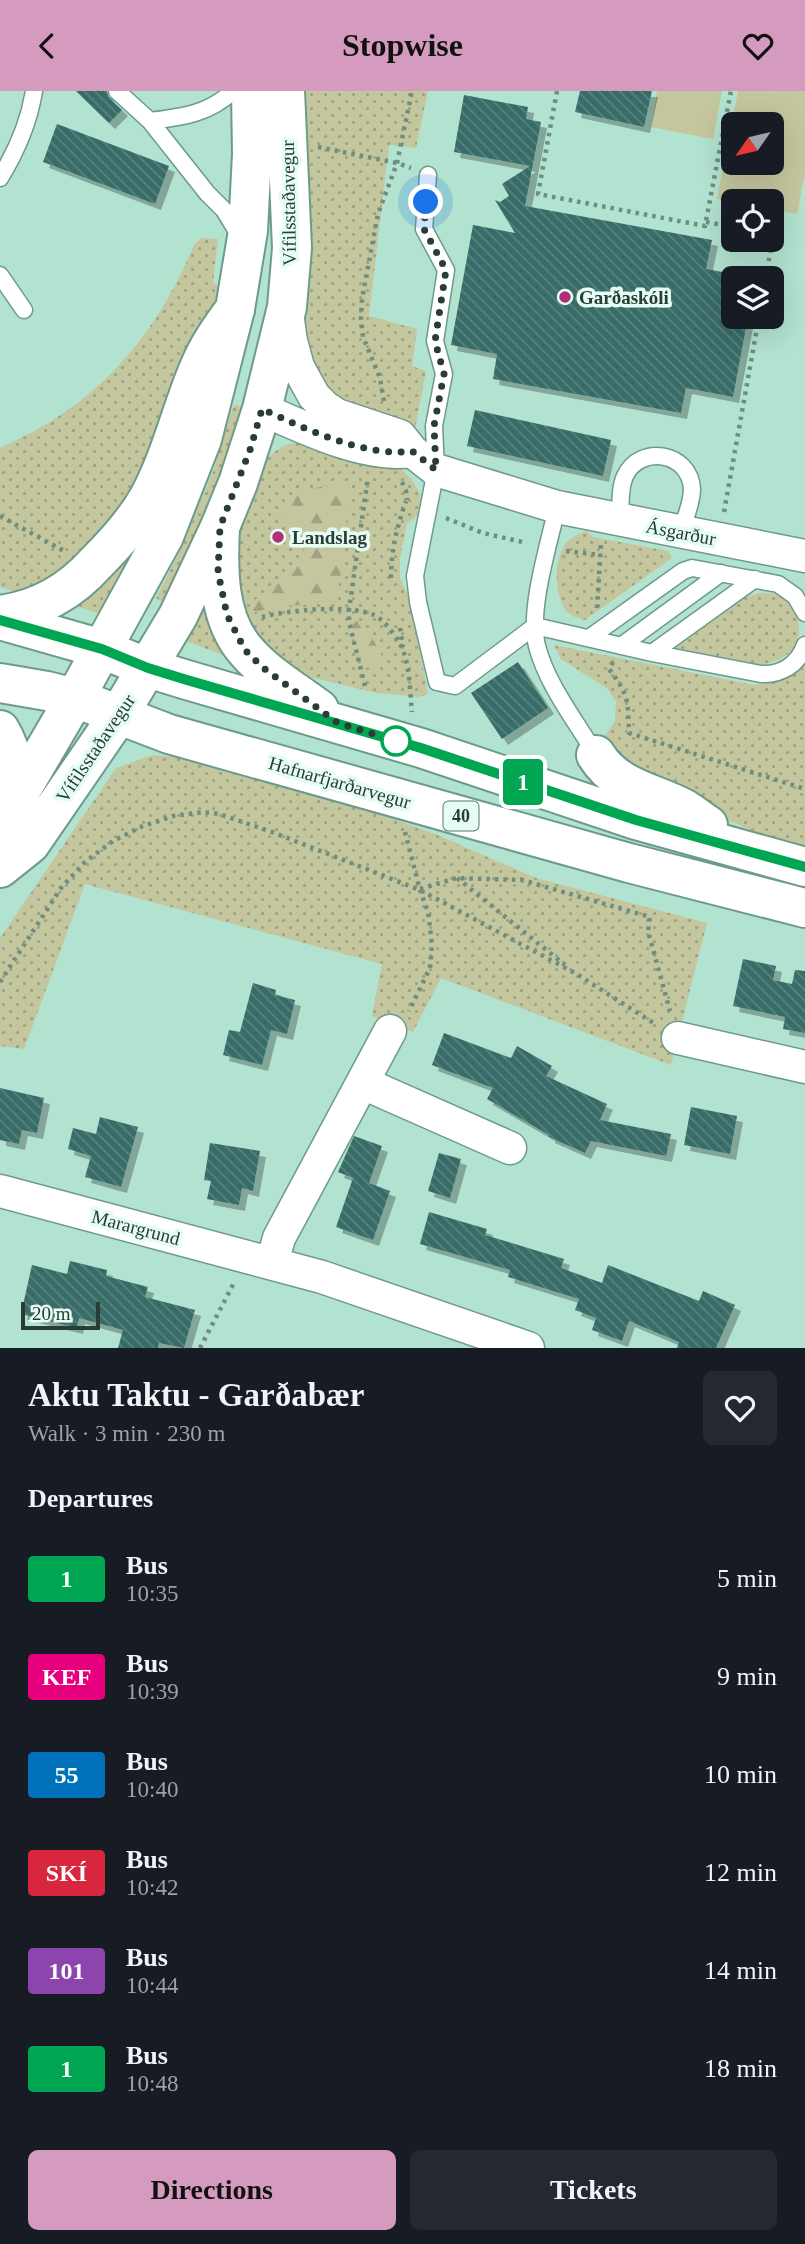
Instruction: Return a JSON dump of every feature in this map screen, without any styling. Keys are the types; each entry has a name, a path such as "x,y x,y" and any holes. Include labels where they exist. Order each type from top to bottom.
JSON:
{"main road":[{"name":"Vífilsstaðavegur","path":"5,820 164,535 202,439 235,309 244,259 251,195 251,91"},
{"name":"Vífilsstaðavegur","path":"0,868 30,844 148,668 178,616 220,527 250,450 287,307 292,248 285,91"},
{"path":"244,259 249,330 244,363 246,381 252,398 262,409"},
{"path":"0,618 50,600 68,588 91,569 135,519 150,495 169,453 199,366 215,335 235,309"},
{"path":"220,527 218,572 222,598 233,629 245,650 262,667 338,723"},
{"path":"0,618 102,649 148,668 421,748 636,820 805,867"},
{"name":"Hafnarfjarðarvegur","path":"0,683 75,698 169,734 629,863 805,908"},
{"path":"0,730 13,758 15,775 5,820"},
{"path":"596,755 608,772 619,781 685,809 744,851"}],"street":[{"name":"Ásgarður","path":"287,307 291,341 298,367 314,396 337,415 400,436 415,465"},
{"name":"Ásgarður","path":"262,409 314,432 395,454 415,465 557,507 611,528 681,532 805,556"},
{"path":"261,1260 279,1238 390,1031"},
{"path":"678,1038 805,1067"},
{"path":"363,1083 510,1147"},
{"name":"Marargrund","path":"0,1191 322,1277 528,1348"}],"lane":[{"path":"0,179 9,165 24,127 34,91"},
{"path":"117,91 150,121 206,193 224,210 235,227 244,259"},
{"path":"150,121 201,113 215,106 233,91"},
{"path":"428,175 424,229 446,270 435,341 444,374 434,426 415,465 415,576 418,603 437,682 455,686 535,625"},
{"path":"0,275 24,310"},
{"path":"611,528 623,479 629,468 647,456 667,457 678,462 690,480 692,490 681,532"},
{"path":"557,507 538,594 535,625 537,644 542,661 560,696 596,755"},
{"path":"589,638 683,571 692,568 785,587 795,596 805,613"},
{"path":"621,646 721,573"},
{"path":"652,653 755,579"},
{"path":"535,625 652,653 767,675 788,668 799,657 805,645"}],"path":[{"path":"383,407 385,397 380,377 363,337 362,299 378,214 397,163 412,91"},
{"path":"557,91 538,194 705,226 731,91"},
{"path":"314,146 397,163 428,175"},
{"path":"706,222 721,225"},
{"path":"723,517 757,329"},
{"path":"365,686 349,622 349,610 369,465"},
{"path":"414,503 407,500 406,491 415,465"},
{"path":"438,515 483,533 535,545"},
{"path":"0,516 74,555"},
{"path":"596,619 600,555 611,528"},
{"path":"563,551 600,555"},
{"path":"258,619 295,611 349,610 375,616 385,623 404,651 412,712"},
{"path":"621,646 609,669 625,689 629,733 805,789"},
{"path":"0,982 61,888 85,862 129,832 173,816 204,812 219,814 272,832 420,890 575,973 678,1038"},
{"path":"390,1031 408,1013 430,968 432,944 428,912 402,821"},
{"path":"420,890 456,878 522,880 650,916 648,931 678,1038"},
{"path":"456,878 575,973"},
{"path":"200,1348 261,1260"}],"green space":[{"path":"304,91 428,91 416,148 389,145 369,316 417,329 412,366 426,371 415,429 366,414 316,385 300,333"},
{"path":"657,91 722,91 713,139 651,127"},
{"path":"738,91 805,91 805,173 797,214 784,212 784,189 721,189 721,200 717,199 722,175 784,175 784,112 734,112"},
{"path":"201,238 218,239 213,283 222,287 155,463 100,546 30,596 0,587 0,448 65,412 118,366 160,311 194,245"},
{"path":"237,404 247,415 168,605 156,598 178,555 213,472 233,407"},
{"path":"311,441 396,464 413,481 420,494 419,514 407,524 400,558 400,578 410,599 428,694 419,697 377,693 310,677 287,665 260,642 238,612 230,555 263,464 284,446"},
{"path":"350,481 343,563 335,603 281,606 247,614 255,600 294,572 305,553 301,537 289,528 278,513 301,493"},
{"path":"586,531 593,537 668,551 672,558 585,620 565,609 559,594 557,576 562,549 573,537"},
{"path":"138,546 100,614 70,604"},
{"path":"759,593 782,597 794,609 799,623 798,637 792,650 786,655 763,665 676,648 744,598"},
{"path":"207,598 233,659 186,641"},
{"path":"357,621 363,622 384,659 381,666 365,668 358,665 352,625"},
{"path":"554,645 754,685 788,676 805,661 805,847 776,841 643,783 602,740 615,721 616,702 608,689 561,659"},
{"path":"153,755 204,759 336,798 435,834 536,878 707,923 671,1065 441,978 413,1032 372,1016 382,964 85,884 24,1049 0,1046 0,938 116,768"}],"building":[{"path":"76,91 107,91 109,98 122,110 109,123"},
{"path":"580,91 652,91 644,127 575,112"},
{"path":"464,95 528,107 526,119 541,122 525,206 712,240 706,269 721,272 721,329 746,329 733,397 686,388 681,413 493,379 497,354 451,345 473,225 515,233 495,200 500,202 509,196 502,184 530,166 454,152"},
{"path":"57,124 169,166 155,204 43,162"},
{"path":"475,410 611,440 603,476 467,446"},
{"path":"518,662 548,708 502,739 471,693"},
{"path":"743,959 776,966 773,980 792,984 795,970 805,971 805,1033 783,1029 785,1017 733,1006"},
{"path":"253,983 276,990 275,995 295,1000 287,1034 271,1030 262,1065 223,1055 229,1030 240,1032"},
{"path":"444,1033 511,1058 517,1046 552,1066 546,1076 607,1104 600,1120 671,1134 666,1156 591,1141 585,1153 549,1137 487,1099 493,1088 432,1065"},
{"path":"0,1088 44,1098 37,1133 22,1130 19,1144 0,1140"},
{"path":"691,1107 737,1116 730,1154 684,1145"},
{"path":"100,1117 138,1127 121,1187 85,1177 91,1156 68,1149 73,1128 96,1134"},
{"path":"354,1136 382,1146 369,1183 390,1191 373,1240 336,1227 353,1178 338,1172"},
{"path":"210,1143 260,1151 253,1191 242,1188 239,1205 207,1199 211,1181 204,1180"},
{"path":"439,1153 461,1159 450,1198 428,1191"},
{"path":"429,1212 487,1229 485,1235 564,1259 561,1268 602,1283 608,1265 699,1301 703,1291 735,1305 716,1348 677,1348 679,1342 629,1321 622,1341 592,1330 596,1318 575,1310 579,1299 508,1277 510,1270 420,1244"},
{"path":"70,1261 107,1270 106,1276 148,1287 145,1297 195,1310 184,1348 159,1343 158,1348 118,1348 123,1330 79,1318 77,1328 21,1314 32,1265 67,1274"}],"bus line":[{"name":"1","path":"0,620 102,649 187,680 421,748 636,820 805,867"}],"place":[{"name":"Garðaskóli","path":"565,297"},
{"name":"Landslag","path":"278,537"}],"route":[{"path":"396,741 338,723 262,667 245,650 233,629 222,598 218,572 220,527 250,450 262,409 314,432 373,450 395,454 412,451 436,470 434,426 444,374 435,341 446,270 424,229 426,202"}]}
